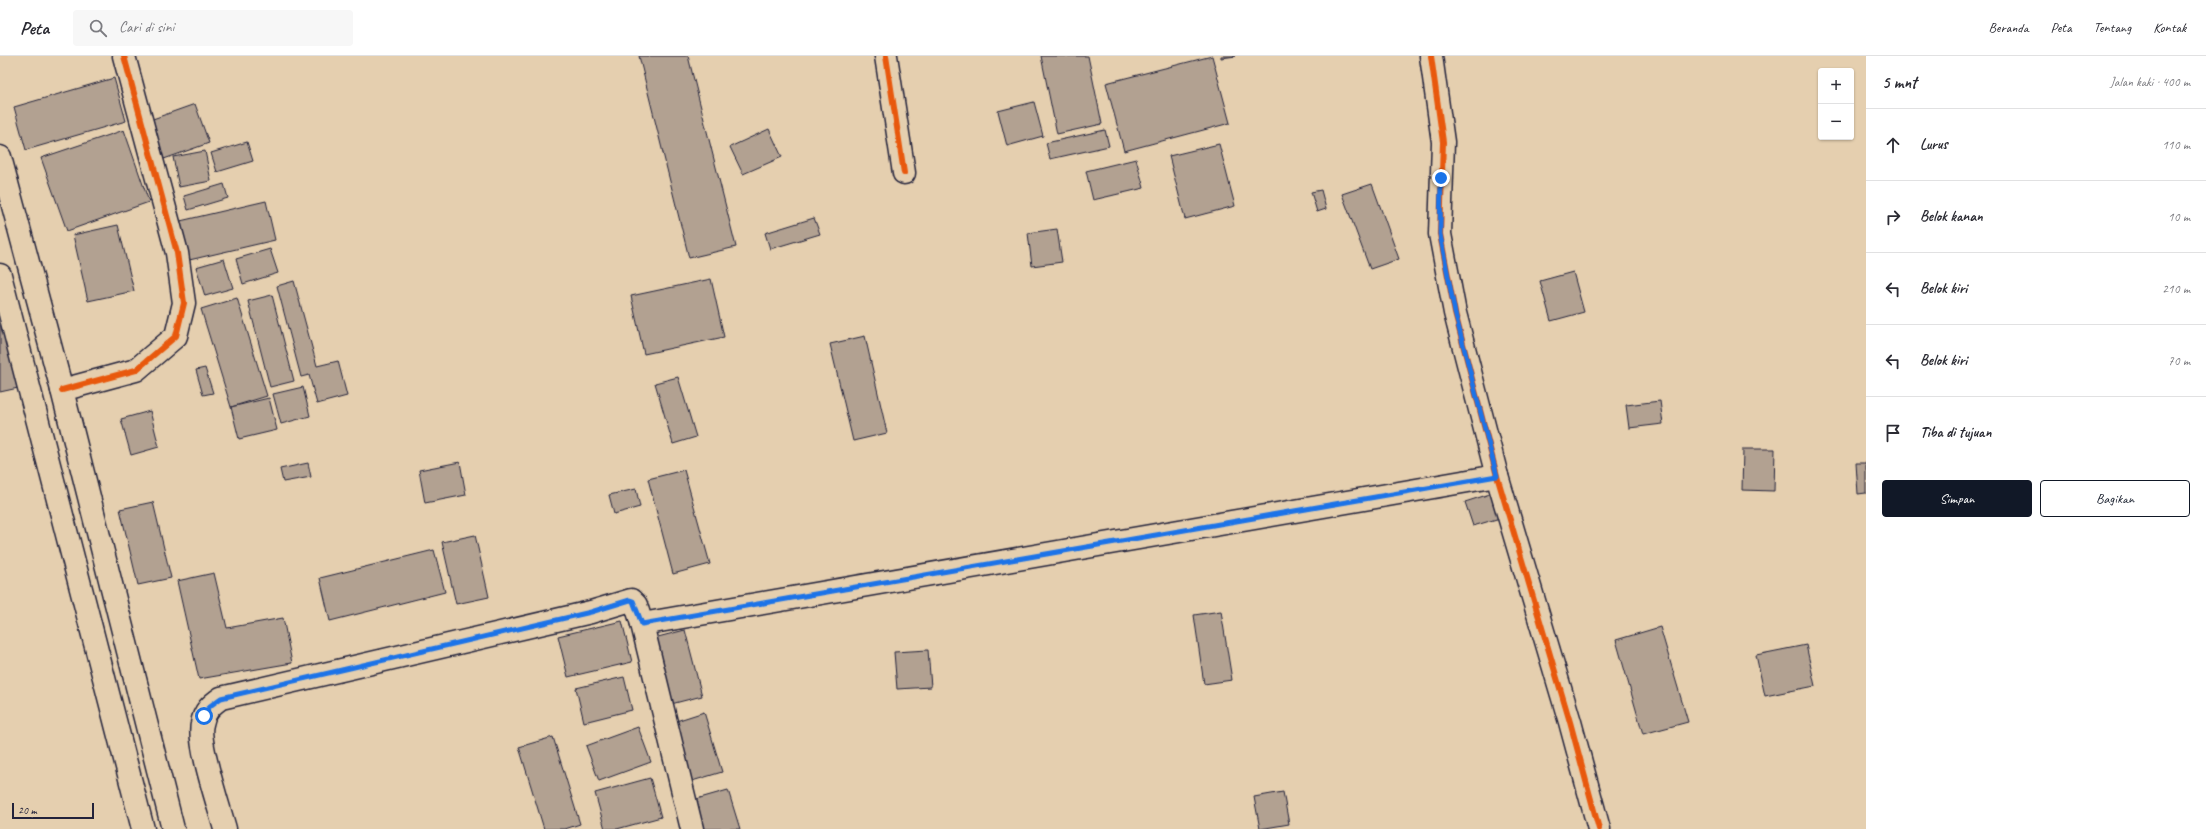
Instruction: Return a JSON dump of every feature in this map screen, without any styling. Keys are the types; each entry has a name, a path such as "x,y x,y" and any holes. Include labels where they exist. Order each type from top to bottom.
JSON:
{"street":[{"path":"62,390 136,370 176,336 184,303 177,253 124,56"},
{"path":"886,56 904,173"},
{"path":"1431,56 1443,142 1440,234 1455,313 1497,476 1570,722 1599,829"},
{"path":"0,157 62,390 173,829"},
{"path":"0,275 143,829"},
{"path":"642,624 1497,476"},
{"path":"225,829 202,743 201,726 210,706 221,698 591,612 630,600 636,605 642,624 692,829"}],"building":[{"path":"639,56 688,56 736,247 689,258"},
{"path":"1041,56 1088,56 1102,124 1057,134"},
{"path":"1212,56 1230,123 1124,151 1106,83"},
{"path":"1221,56 1236,56 1221,58"},
{"path":"114,78 126,121 26,150 14,107"},
{"path":"1034,102 1043,136 1007,146 998,111"},
{"path":"195,104 209,143 164,159 150,120"},
{"path":"769,129 782,157 743,174 730,147"},
{"path":"124,130 149,202 67,231 41,158"},
{"path":"1105,130 1109,146 1050,159 1046,143"},
{"path":"247,142 253,161 217,172 211,153"},
{"path":"1219,144 1235,206 1185,219 1169,156"},
{"path":"205,151 211,181 179,187 173,157"},
{"path":"1136,159 1144,188 1093,200 1086,171"},
{"path":"224,184 228,198 188,210 184,196"},
{"path":"1372,184 1399,259 1370,269 1342,194"},
{"path":"1321,190 1326,209 1317,212 1311,192"},
{"path":"266,201 275,240 185,261 176,222"},
{"path":"814,218 820,234 770,249 765,233"},
{"path":"118,225 134,291 88,301 73,235"},
{"path":"1057,229 1062,262 1032,266 1028,233"},
{"path":"270,249 278,273 243,284 236,259"},
{"path":"224,259 233,288 205,296 196,267"},
{"path":"1573,272 1584,312 1551,321 1540,281"},
{"path":"711,279 724,337 644,354 631,296"},
{"path":"294,281 317,366 338,361 347,396 317,404 309,375 301,377 277,286"},
{"path":"272,295 294,381 270,387 248,301"},
{"path":"237,298 267,396 231,407 201,309"},
{"path":"0,325 2,325 18,388 0,392"},
{"path":"865,336 887,433 853,441 830,344"},
{"path":"205,368 213,393 203,395 196,370"},
{"path":"678,377 696,437 673,444 655,383"},
{"path":"303,387 310,416 281,424 273,394"},
{"path":"269,398 277,430 239,439 231,407"},
{"path":"1660,401 1663,424 1629,428 1626,405"},
{"path":"150,411 159,447 131,455 121,419"},
{"path":"1743,449 1775,449 1774,491 1742,490"},
{"path":"460,462 466,495 425,503 419,470"},
{"path":"308,463 311,477 283,482 280,469"},
{"path":"1856,463 1866,463 1866,493 1858,494"},
{"path":"684,470 710,564 673,574 648,479"},
{"path":"636,489 640,507 614,514 609,495"},
{"path":"1493,493 1500,518 1473,526 1465,502"},
{"path":"153,502 171,578 138,585 120,509"},
{"path":"475,535 489,597 456,604 442,542"},
{"path":"434,550 445,592 330,621 320,578"},
{"path":"214,573 227,628 283,618 292,663 199,679 177,581"},
{"path":"1221,611 1232,680 1204,684 1194,615"},
{"path":"622,621 632,662 568,677 558,636"},
{"path":"1660,627 1688,722 1643,734 1616,640"},
{"path":"685,630 702,696 671,704 654,638"},
{"path":"1806,645 1815,686 1765,696 1756,655"},
{"path":"928,650 931,687 897,689 894,652"},
{"path":"624,677 632,710 584,722 576,688"},
{"path":"704,712 722,772 692,781 673,722"},
{"path":"638,727 651,762 599,781 586,746"},
{"path":"553,737 580,824 565,829 544,829 519,747"},
{"path":"650,778 661,817 617,829 605,829 595,793"},
{"path":"728,790 740,829 702,829 693,800"},
{"path":"1283,792 1289,824 1260,829 1254,797"}],"cycle path":[{"path":"62,390 136,370 176,336 184,303 177,253 124,56"},
{"path":"886,56 904,173"},
{"path":"1431,56 1443,142 1440,234 1455,313 1497,476 1570,722 1599,829"}],"route":[{"path":"204,716 210,706 221,698 591,612 630,600 636,605 642,624 1497,476 1455,313 1440,234 1441,178"}]}
